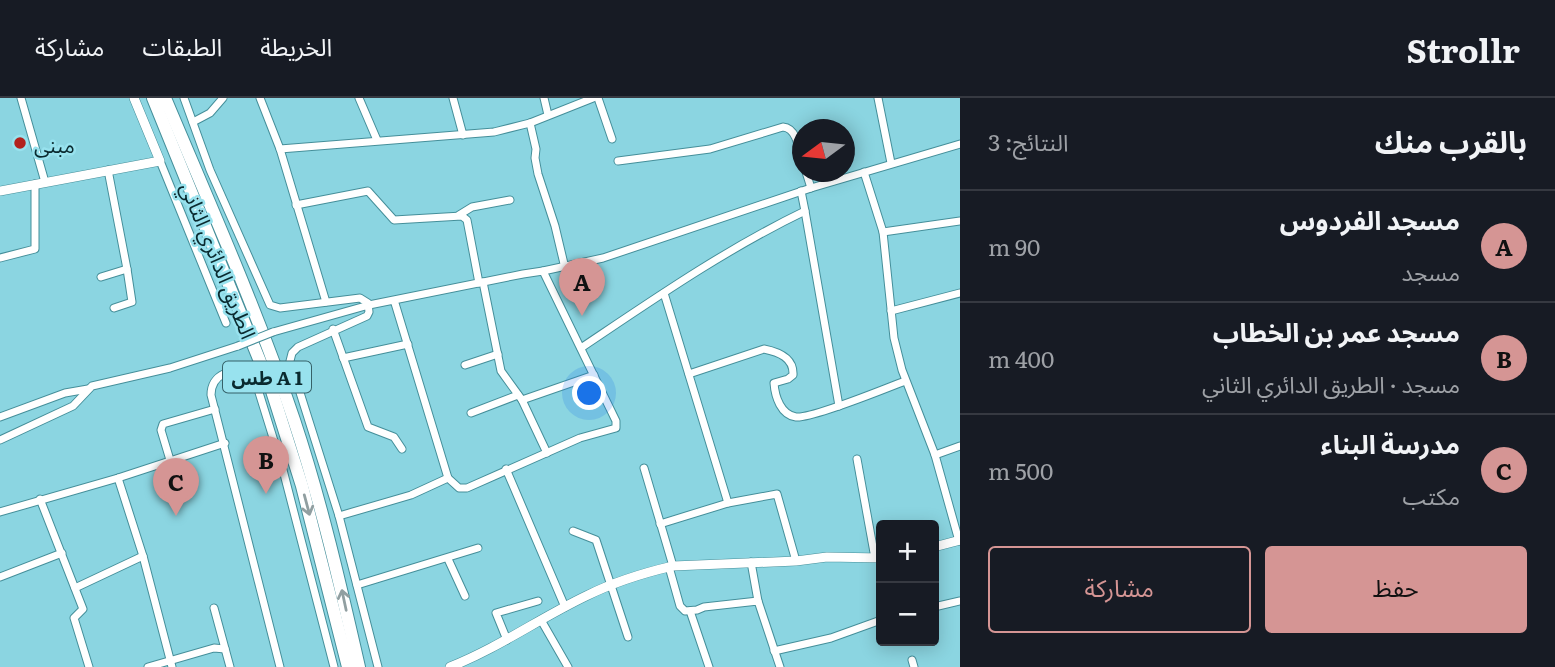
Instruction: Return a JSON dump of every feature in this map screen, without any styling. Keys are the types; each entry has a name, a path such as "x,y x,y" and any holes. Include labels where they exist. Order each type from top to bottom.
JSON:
{"highway":[{"path":"144,98 164,124"},
{"name":"الطريق الدائري الثاني","path":"153,98 272,391 302,486 348,667"},
{"name":"الطريق الدائري الثاني","path":"165,98 248,295 290,410 321,509 359,667"},
{"path":"174,98 180,134"}],"street":[{"path":"0,258 35,249 40,183 21,98"},
{"path":"134,98 226,323"},
{"path":"184,98 216,186 269,303 280,308 360,298 366,300 369,305 367,316 298,347 292,353 290,362 338,516 378,667"},
{"path":"193,122 210,113 223,98"},
{"path":"260,98 280,149 326,302"},
{"path":"359,98 377,141"},
{"path":"453,98 463,135"},
{"path":"544,98 548,116"},
{"path":"280,149 494,132 596,98 612,139"},
{"path":"878,98 891,163"},
{"path":"530,122 538,174 565,268"},
{"path":"618,161 710,149 783,127 792,130"},
{"path":"0,440 73,406 94,385 193,361 273,332 369,305 565,268 603,258 811,188 960,144"},
{"path":"0,191 160,161"},
{"path":"108,170 132,302 114,308"},
{"path":"864,172 883,232 894,338 905,382 935,455 960,540 939,546"},
{"path":"809,182 811,188"},
{"path":"296,205 368,191 394,220 458,215 472,207 510,200"},
{"path":"802,191 839,406"},
{"path":"581,348 770,227 805,211"},
{"path":"458,215 467,220 501,371 520,398 547,453"},
{"path":"883,232 960,221"},
{"path":"101,277 127,269"},
{"path":"394,300 448,478 459,488 467,488 580,438 616,428 616,421 543,271"},
{"path":"664,293 728,503"},
{"path":"891,311 960,293"},
{"path":"333,329 368,427 394,437 402,449"},
{"path":"343,359 408,344"},
{"path":"689,374 764,349 781,355 792,364 793,375 774,383 781,407 787,414 798,418 905,382"},
{"path":"465,365 498,354"},
{"path":"280,667 211,388 218,377 238,372 252,378 283,470 334,667"},
{"path":"471,413 594,375"},
{"path":"1,414 65,393 88,389"},
{"path":"170,460 161,428 163,424 215,409"},
{"path":"0,512 225,443"},
{"path":"935,455 960,446"},
{"path":"857,459 876,542"},
{"path":"644,468 680,606 685,611 690,611 758,601"},
{"path":"506,469 565,607"},
{"path":"118,478 171,663"},
{"path":"338,516 411,495 448,478"},
{"path":"660,524 728,503 777,494 796,561"},
{"path":"40,499 83,610 74,620 89,667"},
{"path":"573,531 596,540 628,637"},
{"path":"357,585 478,548"},
{"path":"0,577 62,553"},
{"path":"75,588 142,556"},
{"path":"450,667 610,585 671,566 796,561 827,557 876,560"},
{"path":"448,559 465,596"},
{"path":"751,562 758,601 779,667"},
{"path":"507,640 496,613 538,601"},
{"path":"939,606 960,601"},
{"path":"214,608 230,667"},
{"path":"690,611 709,667"},
{"path":"541,620 568,667"},
{"path":"774,651 831,638 876,622"},
{"path":"148,667 171,663 214,648 225,649"},
{"path":"472,657 478,667"}],"place":[{"name":"مبنى","path":"20,143"},
{"name":"مسجد الفردوس","path":"582,316"},
{"name":"مسجد عمر بن الخطاب","path":"266,494"},
{"name":"مدرسة البناء","path":"176,516"}]}
